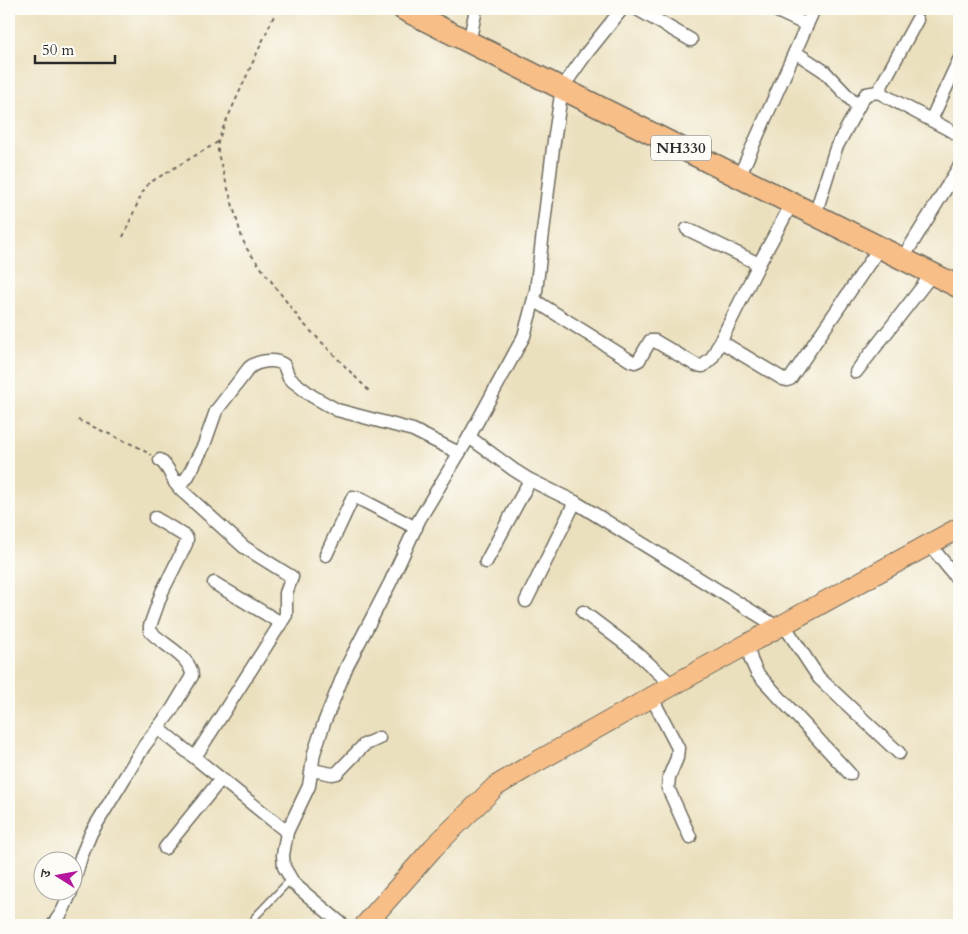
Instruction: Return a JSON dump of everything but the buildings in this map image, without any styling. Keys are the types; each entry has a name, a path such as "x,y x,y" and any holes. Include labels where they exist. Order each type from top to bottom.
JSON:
{"highway":[{"name":"NH330","path":"407,10 959,287"}],"main road":[{"path":"365,925 433,848 496,786 959,528"}],"street":[{"path":"469,42 476,9"},
{"path":"343,925 294,884 284,866 283,855 286,832 310,786 314,753 347,666 416,528 520,345 527,327 539,272 562,88 622,9"},
{"path":"637,9 691,40"},
{"path":"772,9 807,25"},
{"path":"739,177 814,9"},
{"path":"878,92 917,20"},
{"path":"795,52 824,71 858,107"},
{"path":"931,120 959,60"},
{"path":"815,215 836,148 866,94 878,92 959,136"},
{"path":"903,258 959,167"},
{"path":"534,300 635,362 639,360 650,341 655,341 696,365 703,366 712,358 792,203"},
{"path":"687,229 759,264"},
{"path":"720,341 783,379 790,379 880,247"},
{"path":"856,372 933,273"},
{"path":"175,483 187,478 204,445 216,411 249,368 253,364 274,360 284,365 289,378 294,382 312,396 337,410 413,430 459,453"},
{"path":"468,437 530,480 575,502 782,626 819,678 899,753"},
{"path":"160,460 170,471 180,490 230,537 244,548 292,577 286,593 286,615 194,757"},
{"path":"486,562 530,480"},
{"path":"326,555 353,498 358,498 416,528"},
{"path":"526,601 575,502"},
{"path":"82,856 91,833 144,746 175,704 192,676 192,672 179,654 155,637 150,631 162,592 187,539 155,518"},
{"path":"930,545 959,581"},
{"path":"214,583 281,623"},
{"path":"583,612 636,652 673,686"},
{"path":"748,645 751,660 757,673 850,774"},
{"path":"652,698 678,748 677,758 669,777 668,788 690,837"},
{"path":"158,728 286,832"},
{"path":"312,770 332,774 337,773 364,745 379,738"},
{"path":"166,848 221,779"},
{"path":"53,925 66,902"}],"lane":[{"path":"255,917 291,879"}],"path":[{"path":"277,9 218,142 218,154 242,238 247,249 301,321 372,393"},
{"path":"123,237 142,193 149,183 218,142"},
{"path":"78,420 138,447 160,460"}]}
